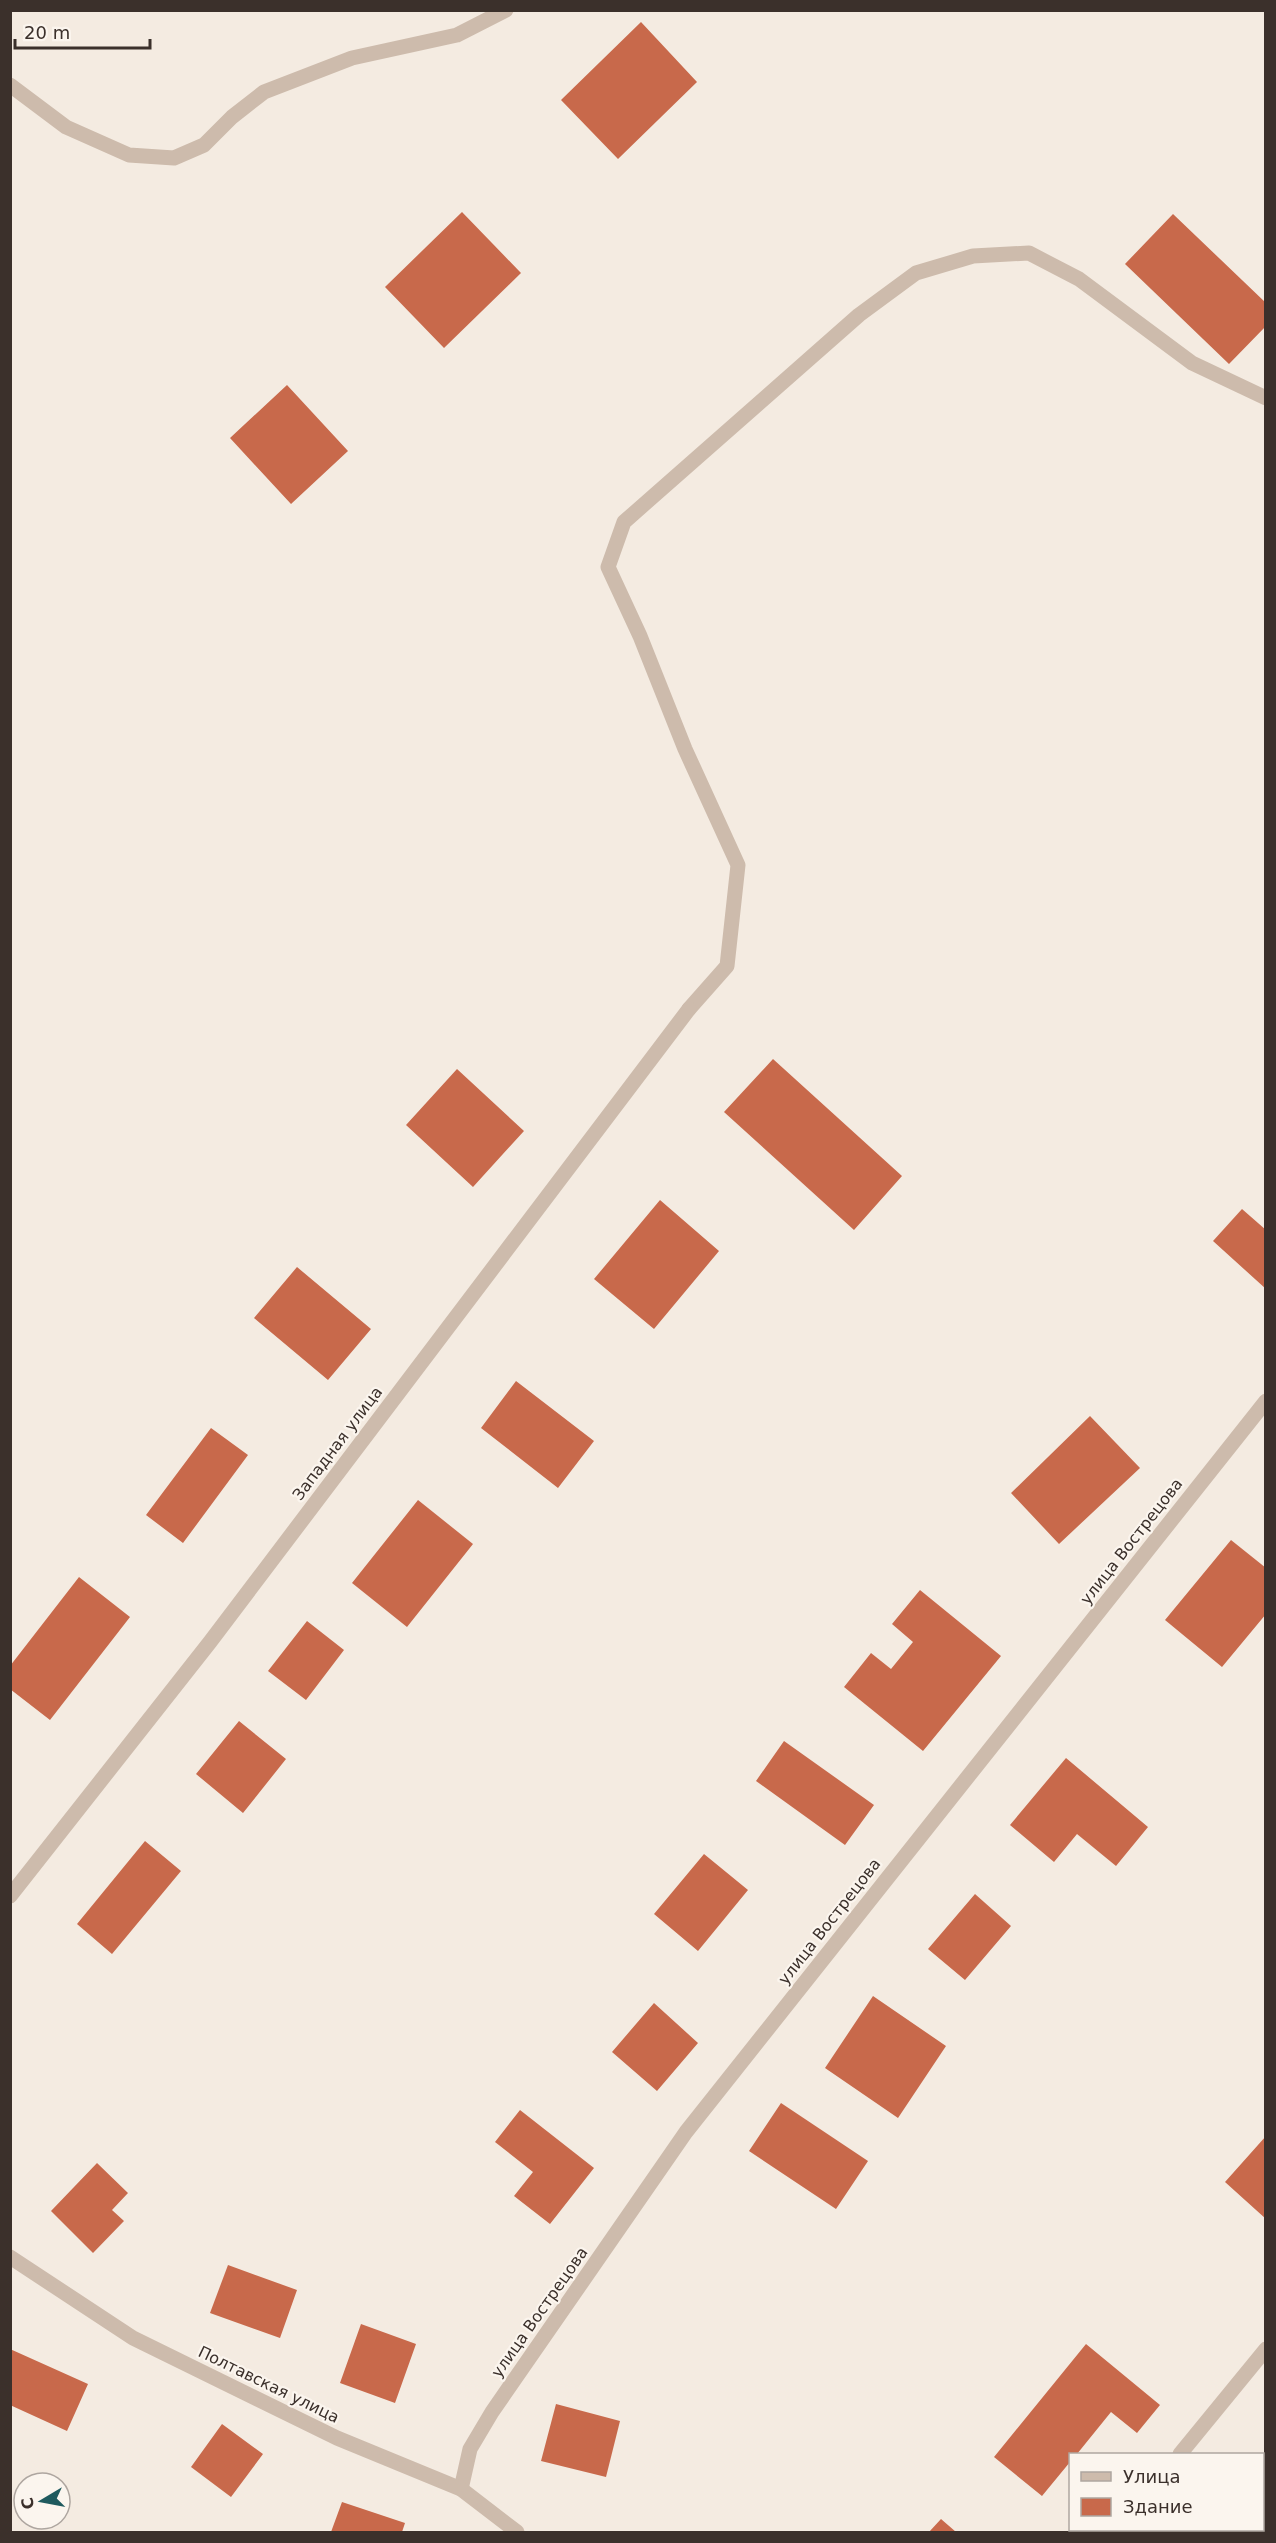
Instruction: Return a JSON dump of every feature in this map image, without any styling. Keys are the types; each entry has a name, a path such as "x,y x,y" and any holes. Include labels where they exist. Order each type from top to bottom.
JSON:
{"street":[{"path":"10,85 66,127 129,155 174,158 204,145 232,117 264,92 352,58 457,35 506,10"},
{"name":"Западная улица","path":"10,1896 210,1642 689,1009 727,966 738,865 685,749 640,636 608,567 624,522 859,315 916,273 973,256 1029,253 1079,279 1192,363 1266,398"},
{"name":"улица Вострецова","path":"461,2489 470,2449 492,2412 686,2132 1266,1401"},
{"name":"Полтавская улица","path":"10,2257 133,2338 337,2438 461,2489 518,2532"},
{"path":"1181,2453 1266,2349"}],"building":[{"path":"641,22 697,82 618,159 561,100"},
{"path":"462,212 521,273 444,348 385,287"},
{"path":"1173,214 1266,303 1266,326 1229,364 1125,264"},
{"path":"287,385 348,451 291,504 230,438"},
{"path":"773,1059 902,1176 854,1230 724,1112"},
{"path":"457,1069 524,1131 473,1187 406,1125"},
{"path":"660,1200 719,1251 654,1329 594,1279"},
{"path":"1242,1209 1266,1230 1266,1289 1213,1241"},
{"path":"297,1267 371,1329 328,1380 254,1318"},
{"path":"516,1381 594,1441 558,1488 481,1428"},
{"path":"1090,1416 1140,1468 1059,1544 1011,1493"},
{"path":"211,1428 248,1455 183,1543 146,1515"},
{"path":"418,1500 473,1544 407,1627 352,1583"},
{"path":"1231,1540 1266,1568 1266,1614 1222,1667 1165,1620"},
{"path":"79,1577 130,1617 50,1720 10,1689 10,1666"},
{"path":"920,1590 1001,1656 923,1751 844,1687 871,1653 891,1669 913,1642 892,1624"},
{"path":"307,1621 344,1650 306,1700 268,1671"},
{"path":"239,1721 286,1759 243,1813 196,1774"},
{"path":"784,1741 874,1805 845,1845 756,1781"},
{"path":"1066,1758 1148,1827 1116,1866 1077,1834 1054,1862 1010,1825"},
{"path":"145,1841 181,1871 112,1954 77,1924"},
{"path":"704,1854 748,1890 698,1951 654,1914"},
{"path":"975,1894 1011,1926 965,1980 928,1949"},
{"path":"873,1996 946,2046 898,2118 825,2068"},
{"path":"654,2003 698,2043 657,2091 612,2052"},
{"path":"781,2103 868,2161 836,2209 749,2151"},
{"path":"520,2110 594,2168 550,2224 514,2196 533,2172 495,2142"},
{"path":"1266,2136 1266,2219 1225,2182"},
{"path":"97,2163 128,2193 112,2210 124,2221 93,2253 51,2211"},
{"path":"228,2265 297,2290 280,2338 210,2313"},
{"path":"361,2324 416,2344 395,2403 340,2383"},
{"path":"1086,2344 1160,2405 1137,2433 1111,2412 1078,2453 1069,2453 1069,2463 1042,2496 994,2457"},
{"path":"10,2349 88,2384 67,2431 10,2405"},
{"path":"556,2404 620,2421 606,2477 541,2461"},
{"path":"222,2424 263,2454 231,2497 191,2467"},
{"path":"342,2502 405,2523 402,2532 331,2532"},
{"path":"941,2519 956,2532 929,2532"}]}
